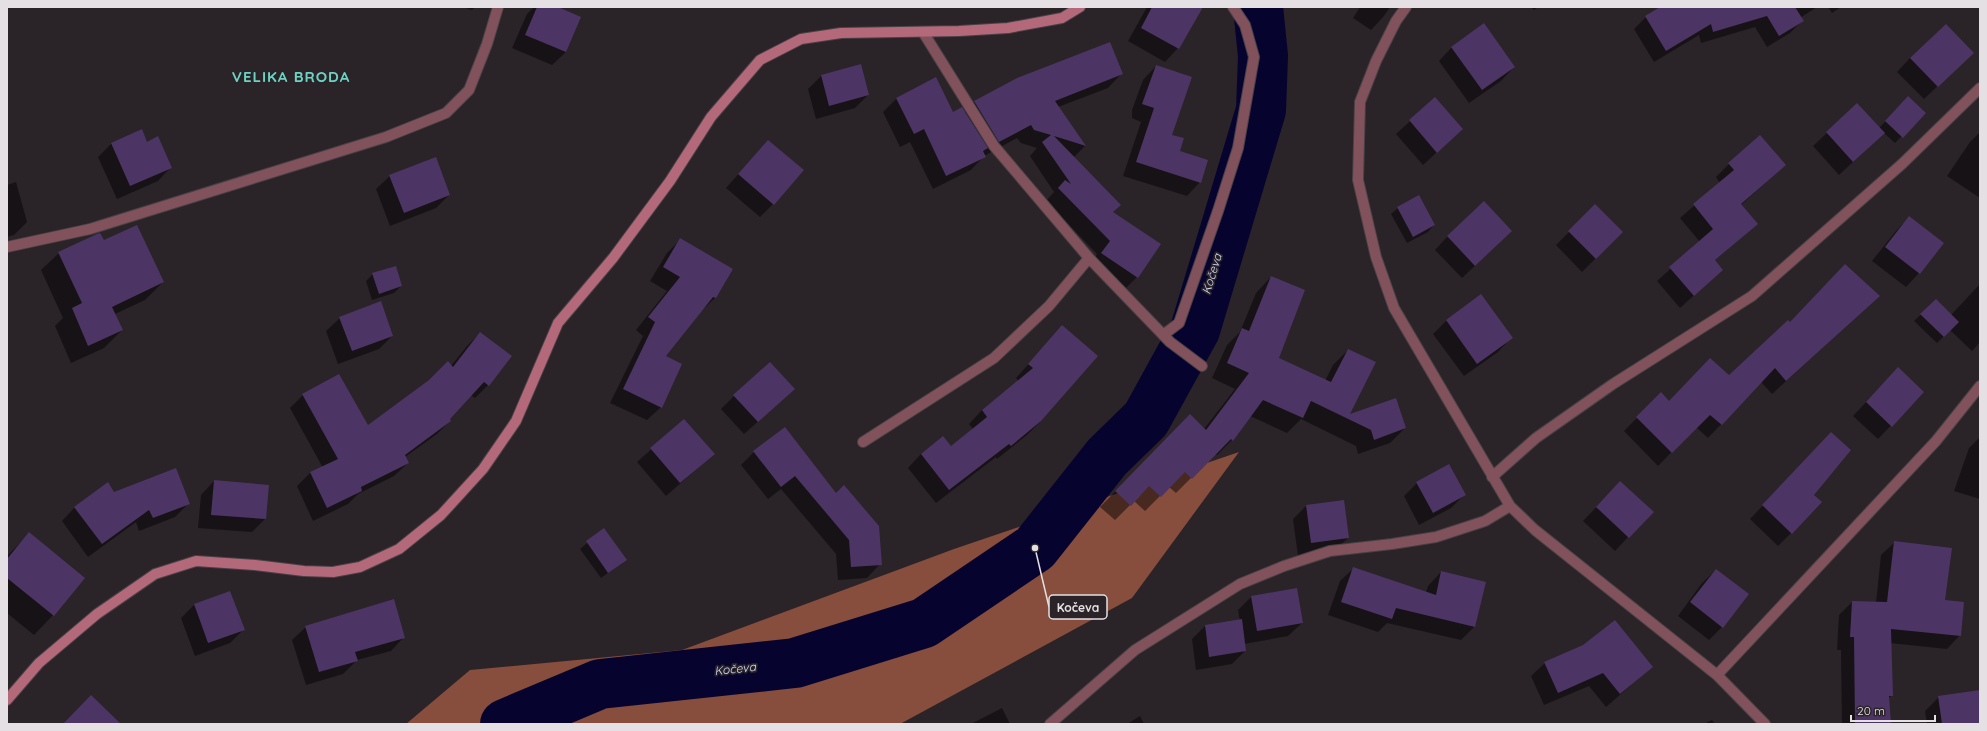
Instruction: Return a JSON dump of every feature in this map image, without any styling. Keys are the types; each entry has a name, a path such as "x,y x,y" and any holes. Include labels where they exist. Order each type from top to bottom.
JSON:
{"main road":[{"path":"7,700 39,663 97,614 155,574 196,561 255,565 304,571 333,572 360,567 399,549 441,515 483,469 516,421 558,323 613,258 665,188 711,117 760,60 801,39 842,33 923,32 1008,28 1062,18 1080,7"}],"street":[{"path":"7,247 98,227 386,137 446,113 469,90 487,44 498,7"},
{"path":"1167,339 1179,323 1216,218 1238,148 1254,57 1245,25 1233,7"},
{"path":"1406,7 1396,21 1376,61 1360,102 1358,180 1376,257 1394,308 1440,385 1492,478 1510,506 1535,530 1717,675 1765,724"},
{"path":"923,32 994,146 1089,258 1167,339 1200,365"},
{"path":"1492,478 1543,433 1613,384 1752,296 1902,164 1980,88"},
{"path":"863,442 994,358 1049,306 1089,258"},
{"path":"1717,675 1936,441 1980,386"},
{"path":"1050,724 1134,650 1240,584 1284,566 1330,551 1436,537 1485,522 1510,506"}],"shaded area":[{"path":"1239,452 1132,598 900,724 406,724 470,670 682,650 954,549"}],"building":[{"path":"537,7 558,7 581,17 566,52 525,35"},
{"path":"1152,7 1203,7 1179,49 1141,28"},
{"path":"1660,7 1795,7 1804,21 1779,36 1767,16 1713,32 1711,24 1666,51 1645,16"},
{"path":"1484,23 1515,67 1482,90 1451,47"},
{"path":"1946,24 1974,53 1938,87 1910,58"},
{"path":"1110,42 1123,74 1055,101 1086,146 1054,136 1121,205 1113,212 1161,244 1138,278 1101,253 1110,241 1058,188 1065,180 1071,184 1042,142 1051,135 1034,130 1031,125 999,142 974,101 1017,78"},
{"path":"861,64 869,95 829,106 821,75"},
{"path":"1156,65 1192,77 1172,135 1184,138 1180,151 1208,160 1201,183 1136,162 1154,108 1142,104"},
{"path":"936,77 953,112 962,107 988,148 983,151 986,157 946,176 924,129 914,134 896,98"},
{"path":"1908,96 1926,113 1903,138 1885,121"},
{"path":"1435,97 1463,129 1437,153 1409,120"},
{"path":"1857,103 1885,133 1853,162 1826,132"},
{"path":"142,129 147,142 158,136 172,168 130,186 111,143"},
{"path":"1760,135 1786,165 1741,204 1758,224 1715,260 1723,270 1694,296 1669,267 1713,229 1693,204 1734,170 1728,163"},
{"path":"768,140 804,170 774,205 738,174"},
{"path":"436,157 450,195 404,213 389,175"},
{"path":"1419,195 1435,225 1413,237 1397,207"},
{"path":"1484,201 1512,231 1475,266 1447,236"},
{"path":"1595,204 1623,232 1596,259 1568,231"},
{"path":"1909,216 1944,243 1920,274 1885,247"},
{"path":"137,225 164,282 112,307 123,330 88,346 72,308 82,303 58,252 97,234 100,233 104,240"},
{"path":"680,238 733,269 716,298 713,297 666,356 682,364 662,408 623,389 655,322 648,317 680,277 663,267"},
{"path":"1845,264 1880,296 1786,381 1775,368 1722,425 1710,415 1672,453 1636,417 1661,392 1669,401 1710,358 1729,375 1788,320 1790,322"},
{"path":"396,266 402,286 379,294 372,273"},
{"path":"1271,276 1305,290 1279,358 1331,382 1348,349 1376,362 1350,414 1396,398 1406,428 1374,440 1371,430 1311,401 1303,418 1263,400 1233,441 1231,439 1192,479 1185,472 1161,497 1149,486 1131,506 1115,491 1190,414 1206,430 1249,373 1227,363 1242,328 1249,331"},
{"path":"1481,294 1513,338 1477,364 1446,320"},
{"path":"1936,299 1959,322 1944,337 1920,314"},
{"path":"381,301 393,336 352,351 339,317"},
{"path":"1062,325 1098,356 1041,421 1011,446 1009,444 949,490 921,454 943,436 951,446 987,417 982,410 1033,368 1028,364"},
{"path":"480,332 512,356 489,386 484,382 450,419 451,421 405,455 409,463 361,487 362,491 327,508 310,472 338,459 302,394 339,374 368,425 429,380 448,361 453,367"},
{"path":"770,362 795,389 758,422 733,395"},
{"path":"1898,367 1924,392 1892,427 1866,402"},
{"path":"684,419 715,454 680,483 650,448"},
{"path":"785,427 836,493 844,485 879,526 882,565 851,567 849,540 795,476 781,487 753,451"},
{"path":"1831,432 1851,450 1814,495 1822,502 1792,534 1762,505"},
{"path":"1449,464 1466,495 1433,513 1416,482"},
{"path":"176,468 190,504 153,518 149,510 102,544 74,507 108,482 114,492"},
{"path":"214,480 269,485 266,519 211,515"},
{"path":"1620,481 1654,512 1629,538 1596,507"},
{"path":"1344,500 1349,538 1311,543 1306,505"},
{"path":"604,528 627,560 608,573 586,541"},
{"path":"29,532 85,578 54,616 7,578 7,559"},
{"path":"1894,541 1952,548 1945,600 1964,602 1961,636 1891,629 1893,696 1889,696 1891,724 1855,724 1854,637 1850,637 1852,601 1887,602"},
{"path":"1353,567 1436,595 1441,571 1486,582 1475,627 1396,608 1392,619 1341,602"},
{"path":"1716,569 1749,594 1723,628 1690,602"},
{"path":"1297,588 1303,623 1257,631 1251,596"},
{"path":"230,591 245,630 208,643 194,604"},
{"path":"394,599 405,638 355,652 358,661 319,672 305,626"},
{"path":"1242,619 1246,651 1209,657 1205,625"},
{"path":"1615,620 1653,667 1620,694 1603,673 1558,693 1544,662 1583,645"},
{"path":"1980,690 1980,724 1942,724 1938,696"},
{"path":"91,695 121,724 63,724"}],"waterway":[{"name":"Kočeva","path":"505,724 600,684 795,663 924,623 1035,548 1107,457 1146,419 1195,330 1261,110 1263,56 1258,7"}],"place":[{"name":"Kočeva","path":"1035,548"}],"district":[{"name":"VELIKA BRODA","path":"291,77"}]}
